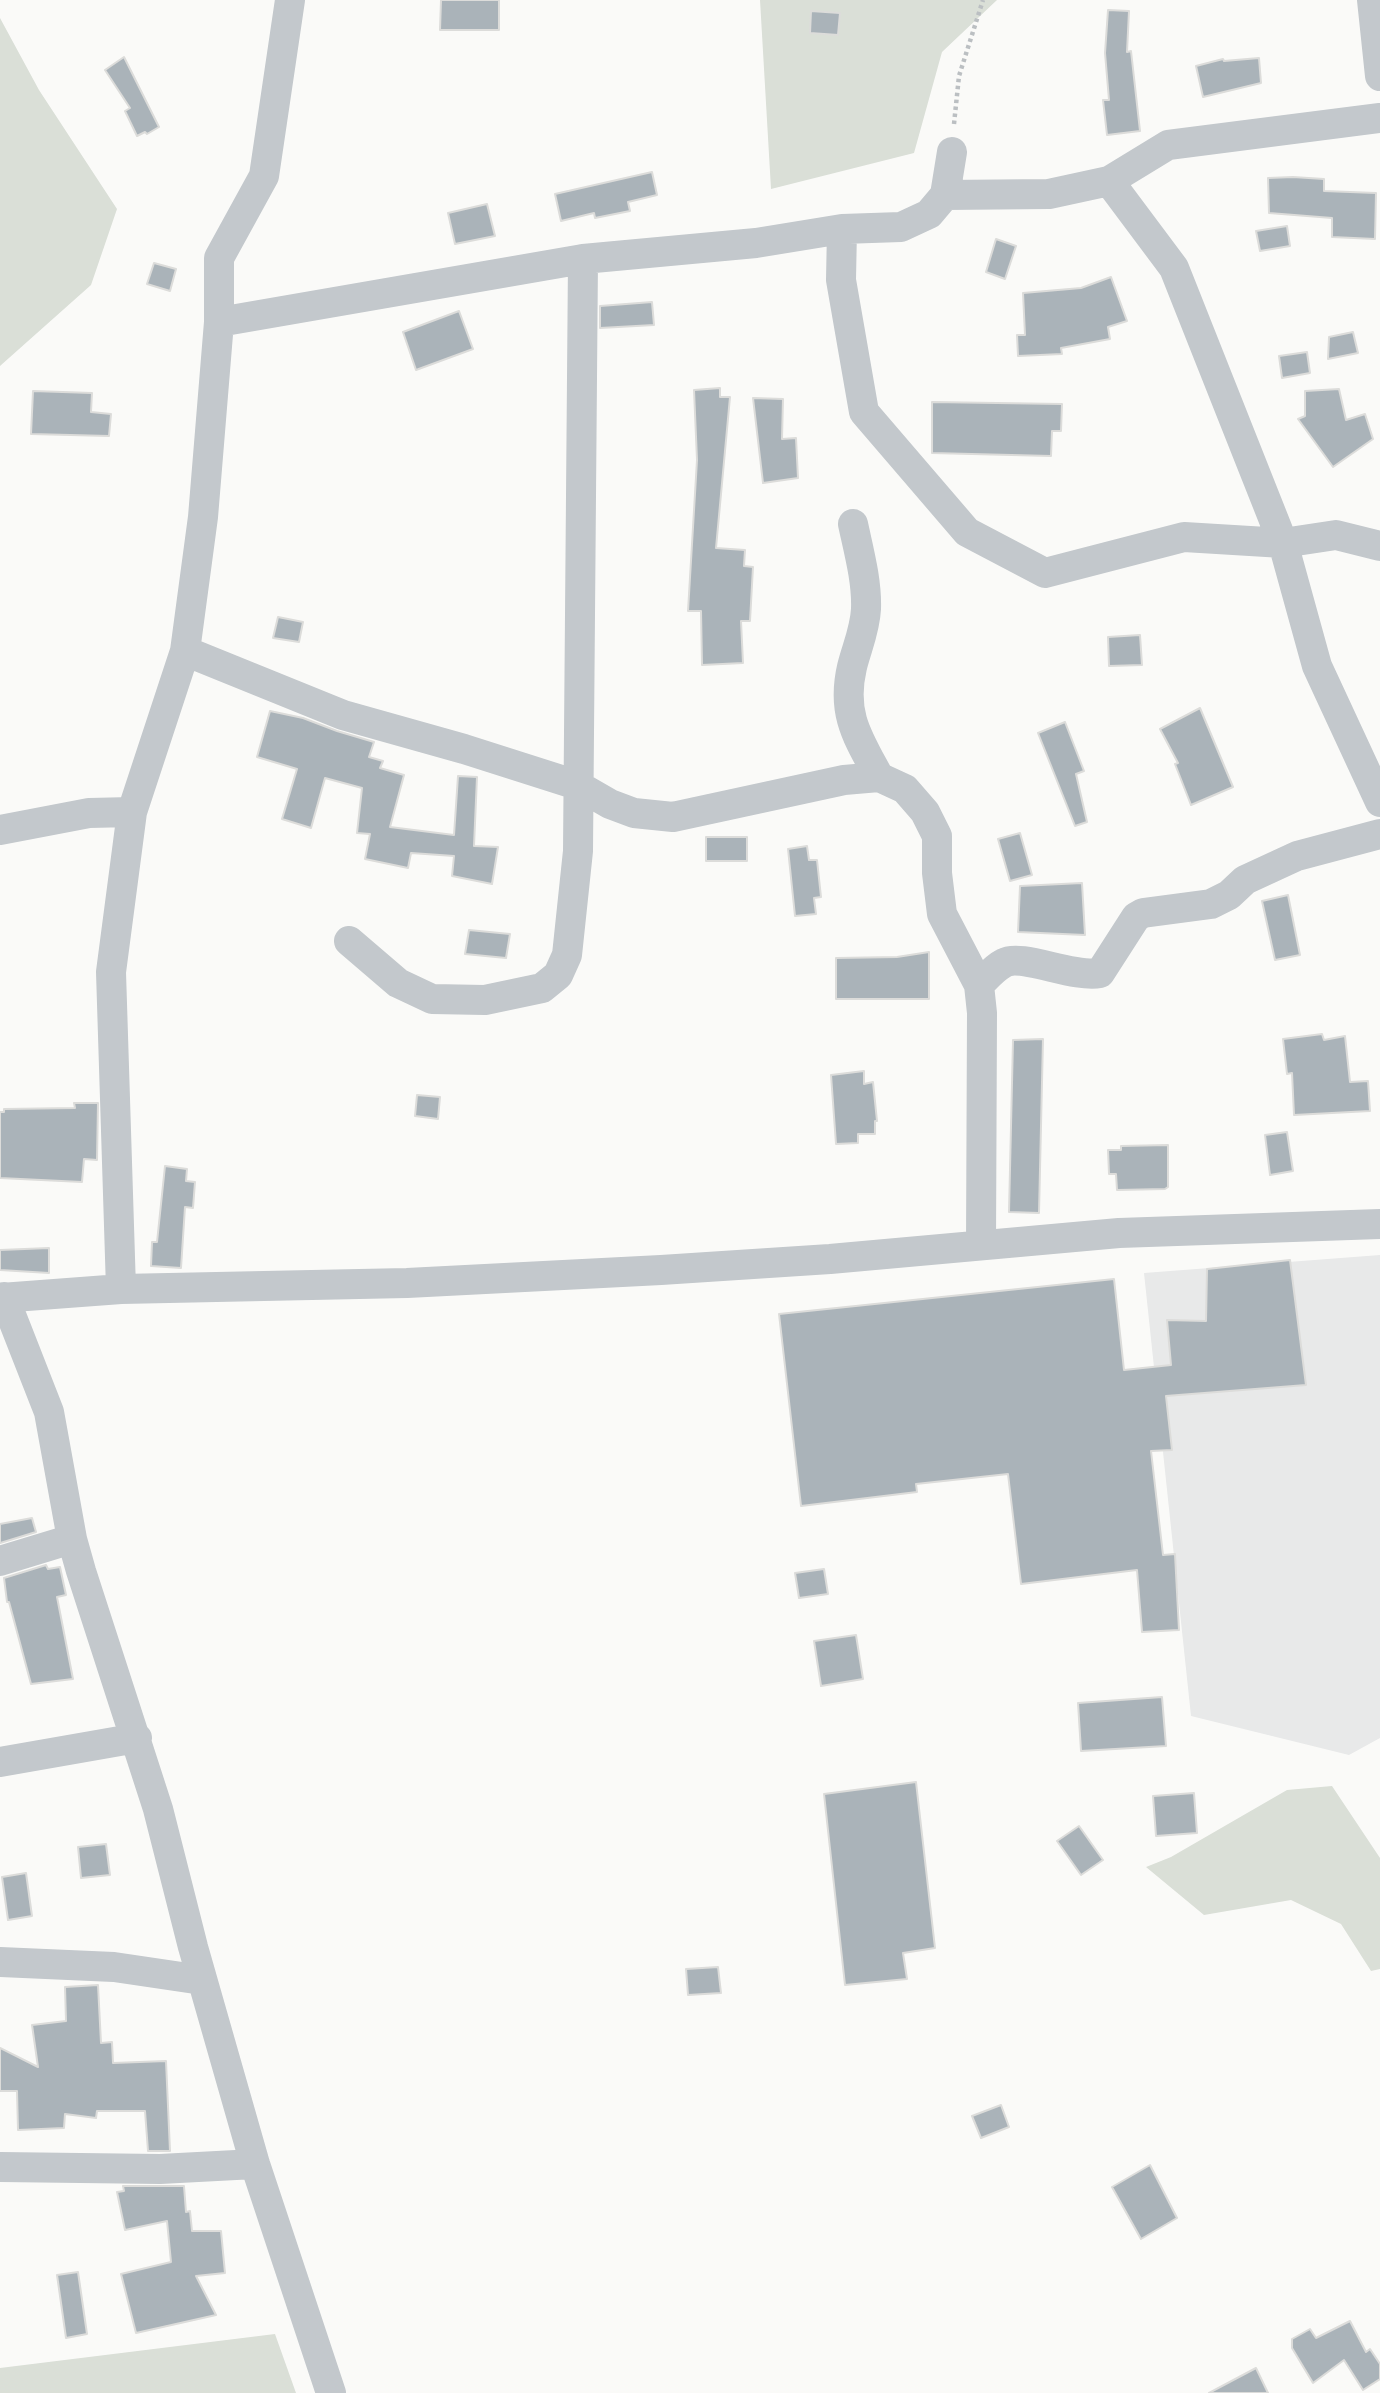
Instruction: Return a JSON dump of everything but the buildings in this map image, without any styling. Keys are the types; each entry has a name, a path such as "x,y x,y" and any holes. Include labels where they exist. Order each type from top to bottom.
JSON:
{"street":[{"path":"121,1289 111,972 132,812 185,651 203,517 219,322 219,258 264,176 290,0"},
{"path":"1372,0 1380,76"},
{"path":"944,195 1049,194 1109,181 1168,145 1380,118"},
{"path":"219,322 583,259 756,243 842,229 901,227 929,214 944,195 951,152"},
{"path":"1109,181 1174,268 1283,543 1317,666 1380,803"},
{"path":"842,229 841,280 864,412 967,532 1045,573 1184,537 1283,543 1336,535 1380,546"},
{"path":"349,941 398,983 432,999 485,1000 542,988 558,975 567,955 578,851 583,259"},
{"path":"853,524 864,578 866,609 848,690 852,727 879,778"},
{"path":"185,651 343,715 464,749 577,785 610,804 634,813 673,817 844,779 879,778 905,789 925,812 937,835 937,873 942,914 979,985 983,1040 981,1245"},
{"path":"0,830 89,813 132,812"},
{"path":"979,985 1006,961 1018,960 1088,976 1100,973 1136,917 1143,913 1211,904 1229,895 1245,880 1297,856 1380,834"},
{"path":"331,2393 255,2164 202,1980 158,1809 72,1539 49,1412 2,1298 121,1289 407,1283 621,1272 830,1259 1119,1233 1380,1224"},
{"path":"0,1561 72,1539"},
{"path":"0,1762 137,1738"},
{"path":"0,1962 114,1966 202,1980"},
{"path":"0,2167 160,2169 255,2164"}],"path":[{"path":"951,152 959,76 984,0"}],"shaded area":[{"path":"760,0 997,0 942,52 914,153 771,189"},
{"path":"0,18 39,90 117,209 91,285 0,366"},
{"path":"1380,1255 1380,1738 1349,1755 1191,1716 1144,1273"},
{"path":"1332,1786 1380,1858 1380,1969 1371,1971 1341,1924 1291,1900 1204,1915 1146,1867 1171,1857 1287,1790"},
{"path":"275,2334 296,2393 0,2393 0,2368"}]}
